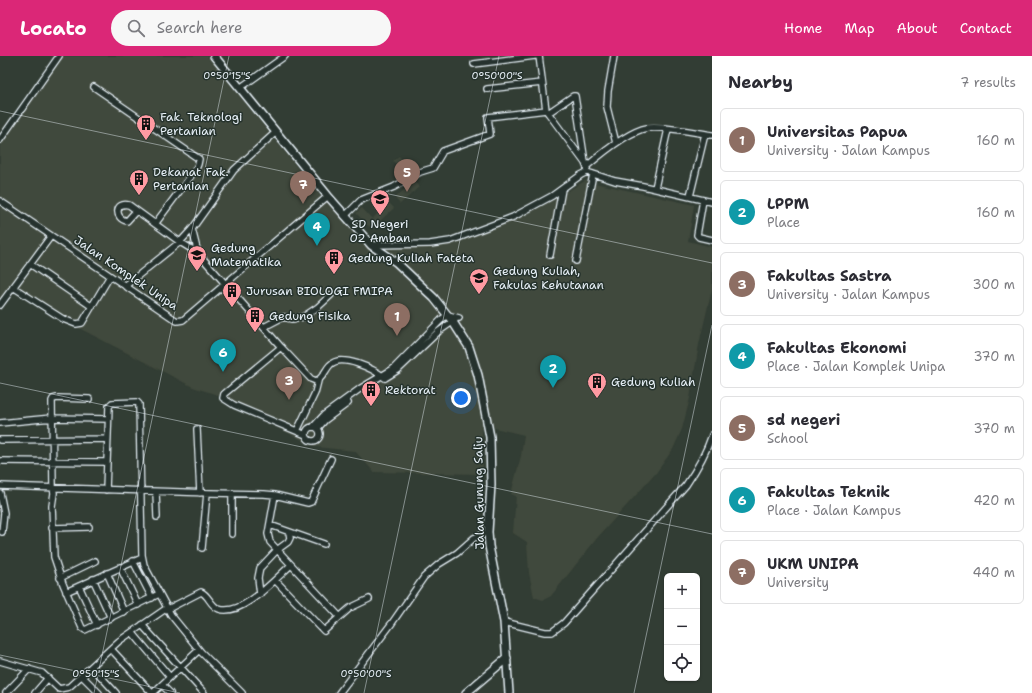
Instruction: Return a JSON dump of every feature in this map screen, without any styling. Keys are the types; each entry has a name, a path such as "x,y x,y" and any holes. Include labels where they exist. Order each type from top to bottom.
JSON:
{"main road":[{"name":"Jalan Gunung Salju","path":"214,56 345,216 371,245 396,262 434,298 453,322 469,348 473,358 490,437 491,485 488,532 491,558 504,622 509,693"},
{"path":"466,693 507,658"}],"street":[{"path":"0,140 59,56"},
{"path":"240,88 285,56"},
{"path":"474,64 535,56"},
{"path":"539,56 547,111 586,167 593,174 615,181 655,188 712,202"},
{"path":"614,56 607,107 616,143"},
{"path":"487,89 542,83"},
{"path":"94,87 199,159 196,169 156,224"},
{"path":"345,216 361,200 394,187 420,172 433,168 443,151 490,134 488,117 547,111 573,96 575,96 586,167"},
{"path":"371,245 430,244 450,241 513,217 562,189 581,175 586,167 616,143 647,128 668,129 712,135"},
{"path":"655,188 668,129"},
{"path":"125,286 180,242 192,229 234,170 276,132"},
{"path":"690,196 705,134"},
{"path":"576,261 593,174"},
{"path":"550,255 562,189"},
{"name":"Jalan Komplek Unipa","path":"0,201 177,321 183,320 328,196"},
{"path":"703,200 697,235 699,237 712,240"},
{"path":"136,211 198,253 311,380 318,381"},
{"path":"192,229 198,253"},
{"path":"0,305 51,236"},
{"path":"30,264 91,306"},
{"path":"13,288 63,319 76,324 82,323 110,276"},
{"path":"264,327 283,317 292,319 303,317 318,307 331,295"},
{"path":"383,377 448,315"},
{"path":"306,435 308,429 315,427 356,394 383,377 398,370 438,332 453,322"},
{"path":"281,347 222,397 234,405 306,435 310,440 316,440 320,434 315,427"},
{"path":"297,431 318,381 330,364 337,361 347,361 358,364 383,377"},
{"path":"373,371 376,381"},
{"path":"89,399 54,398 52,401 52,460 54,493 52,506 52,528 53,549 60,578 83,629 87,630 160,594"},
{"path":"106,490 109,406 112,403 134,402 139,404 142,558 144,565 167,608 199,650 242,693"},
{"path":"0,423 52,418 108,419"},
{"path":"197,429 200,493"},
{"path":"504,622 545,632 552,632 564,623 686,485 696,471 708,447 712,435"},
{"path":"0,440 108,439"},
{"path":"0,486 275,495 310,503 332,459"},
{"path":"0,461 52,460 107,462"},
{"path":"156,492 157,517"},
{"path":"0,493 4,513 2,532"},
{"path":"202,548 207,493"},
{"path":"232,494 232,534"},
{"path":"275,495 270,525 270,542 339,616"},
{"path":"270,525 324,544"},
{"path":"52,528 89,527"},
{"path":"260,594 258,578 260,568 276,550 289,540 289,532"},
{"path":"339,693 392,623 424,577 438,564 457,553 474,538 488,532"},
{"path":"66,592 142,558"},
{"path":"60,578 95,561"},
{"path":"133,562 152,598"},
{"path":"0,661 42,673 60,691 69,687 132,632 167,608 201,592 205,594 213,606 224,610 245,604 260,594 291,565"},
{"path":"120,567 138,605"},
{"path":"107,573 124,612"},
{"path":"93,579 111,618"},
{"path":"275,580 324,631 339,616 350,608 369,600"},
{"path":"79,586 97,625"},
{"path":"142,625 204,693"},
{"path":"132,632 170,677"},
{"path":"111,649 153,693 199,650"},
{"path":"92,666 116,693"},
{"path":"6,693 29,669"},
{"path":"82,676 99,693"},
{"path":"34,693 48,678"},
{"path":"162,685 170,693"}],"shaded area":[{"path":"55,56 207,56 311,185 362,242 394,248 458,242 537,209 585,181 694,205 688,241 712,247 712,289 699,344 690,398 682,429 673,449 656,473 597,538 551,596 543,600 534,597 529,573 527,542 513,533 516,496 511,494 521,456 524,435 482,425 483,474 374,472 355,451 316,447 260,419 258,412 230,399 193,387 77,327 14,291 0,304 0,137"},
{"path":"399,156 413,173 408,178 393,161"},
{"path":"414,181 419,187 400,204 395,198"},
{"name":"SD Negeri 02 Amban","path":"389,203 394,208 371,229 356,213 362,208 372,219"}],"place":[{"name":"Fak. Teknologi Pertanian","path":"146,141"},
{"name":"sd negeri","path":"407,192"},
{"name":"Dekanat Fak. Pertanian","path":"139,196"},
{"name":"UKM UNIPA","path":"303,204"},
{"name":"SD Negeri 02 Amban","path":"380,216"},
{"name":"Fakultas Ekonomi","path":"317,246"},
{"name":"Gedung Matematika","path":"197,272"},
{"name":"Gedung Kuliah Fateta","path":"334,275"},
{"name":"Gedung Kuliah, Fakulas Kehutanan","path":"479,295"},
{"name":"Jurusan BIOLOGI FMIPA","path":"232,308"},
{"name":"Gedung Fisika","path":"255,333"},
{"name":"Universitas Papua","path":"397,336"},
{"name":"Fakultas Teknik","path":"223,372"},
{"name":"LPPM","path":"553,388"},
{"name":"Gedung Kuliah","path":"597,399"},
{"name":"Fakultas Sastra","path":"289,400"},
{"name":"Rektorat","path":"371,407"}]}
